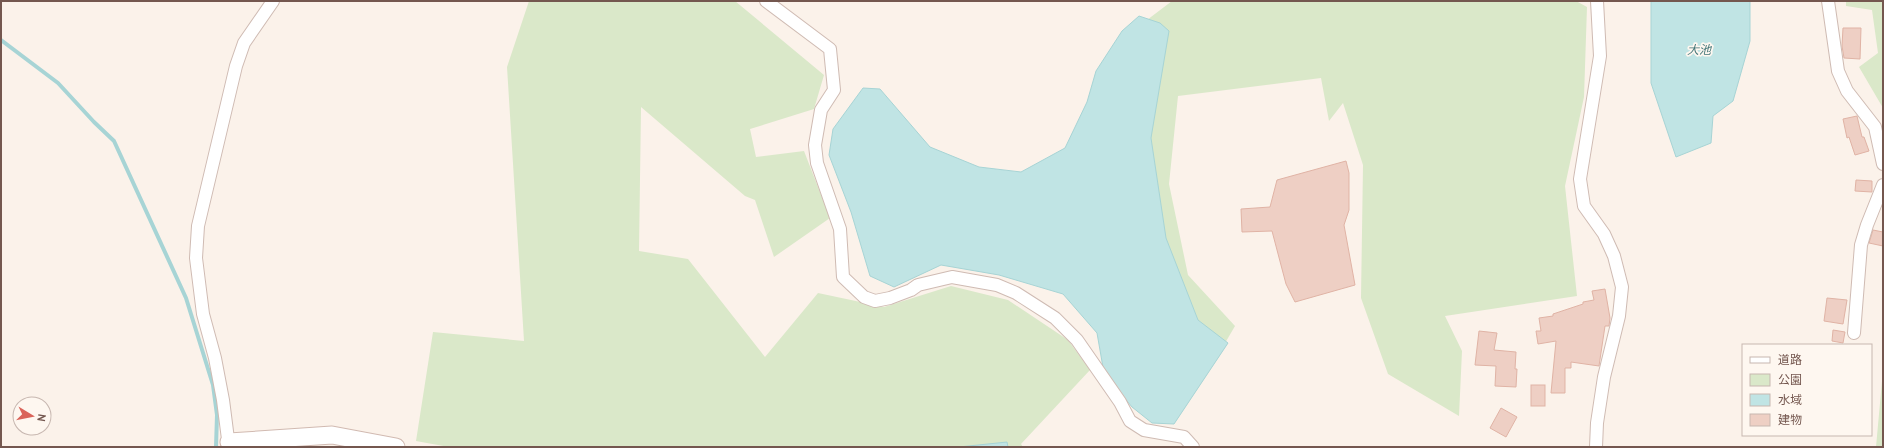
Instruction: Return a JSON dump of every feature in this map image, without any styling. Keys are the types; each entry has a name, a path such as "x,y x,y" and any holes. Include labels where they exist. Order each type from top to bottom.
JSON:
{"street":[{"path":"273,1 244,43 236,66 198,226 196,258 203,314 224,400 229,445 332,435 396,447"},
{"path":"766,1 830,49 834,90 821,110 815,145 817,163 840,228 843,277 864,298 875,301 890,298 911,290 918,285 952,277 997,285 1016,293 1055,318 1077,340 1120,402 1130,421 1144,430 1184,437 1193,447"},
{"path":"1596,447 1597,423 1604,377 1619,316 1622,287 1614,256 1604,234 1584,206 1580,179 1600,56 1597,1"},
{"path":"1828,1 1838,71 1847,91 1875,127 1883,164"},
{"path":"1854,333 1861,246 1867,225 1883,186"}],"green space":[{"path":"529,1 735,1 824,75 814,109 750,129 756,157 804,151 830,218 774,257 755,200 745,196 641,107 639,251 688,259 765,357 818,293 884,307 951,286 1008,300 1068,340 1090,370 1021,444 1023,447 449,447 416,441 433,332 524,341 507,67"},
{"path":"1172,1 1576,1 1587,7 1584,97 1565,186 1577,296 1445,316 1462,351 1459,416 1388,374 1361,298 1363,165 1343,103 1329,121 1321,78 1178,96 1169,184 1188,275 1235,326 1221,350 1163,296 1134,145 1147,20"},
{"path":"1846,1 1883,1 1883,108 1859,67 1878,53 1872,10 1846,6"},
{"path":"1883,370 1883,447 1876,447"}],"water":[{"name":"大池","path":"1651,1 1750,1 1750,41 1733,101 1713,116 1711,143 1676,157 1651,83"},
{"path":"1139,16 1160,23 1169,31 1151,138 1166,238 1198,320 1228,343 1174,424 1152,423 1132,407 1104,373 1097,333 1063,294 999,275 941,265 894,287 870,276 851,212 829,155 833,129 863,88 880,89 930,147 979,167 1021,172 1065,148 1087,102 1096,71 1122,31"},
{"path":"1007,442 1008,447 959,447"}],"building":[{"path":"1843,28 1861,28 1860,59 1844,58 1842,46"},
{"path":"1857,116 1862,137 1864,137 1869,151 1855,155 1849,137 1847,138 1843,119"},
{"path":"1346,161 1349,173 1349,210 1344,225 1355,285 1295,302 1286,284 1272,231 1242,232 1241,209 1270,207 1277,180"},
{"path":"1856,180 1872,181 1872,192 1855,191"},
{"path":"1873,230 1883,232 1883,246 1869,243"},
{"path":"1605,289 1610,318 1609,326 1605,326 1599,366 1571,362 1571,368 1565,368 1565,393 1551,393 1556,341 1538,344 1536,331 1541,331 1539,318 1553,316 1553,314 1583,304 1583,302 1594,300 1592,291"},
{"path":"1827,298 1847,300 1843,324 1824,321"},
{"path":"1833,330 1845,332 1843,343 1832,341"},
{"path":"1479,331 1497,333 1494,350 1516,352 1516,387 1495,386 1496,366 1475,365"},
{"path":"1531,385 1545,385 1545,406 1531,406"},
{"path":"1501,408 1517,417 1506,437 1490,428"}],"waterway":[{"path":"1,40 58,83 114,141 186,298 213,385 217,415 216,447"}]}
